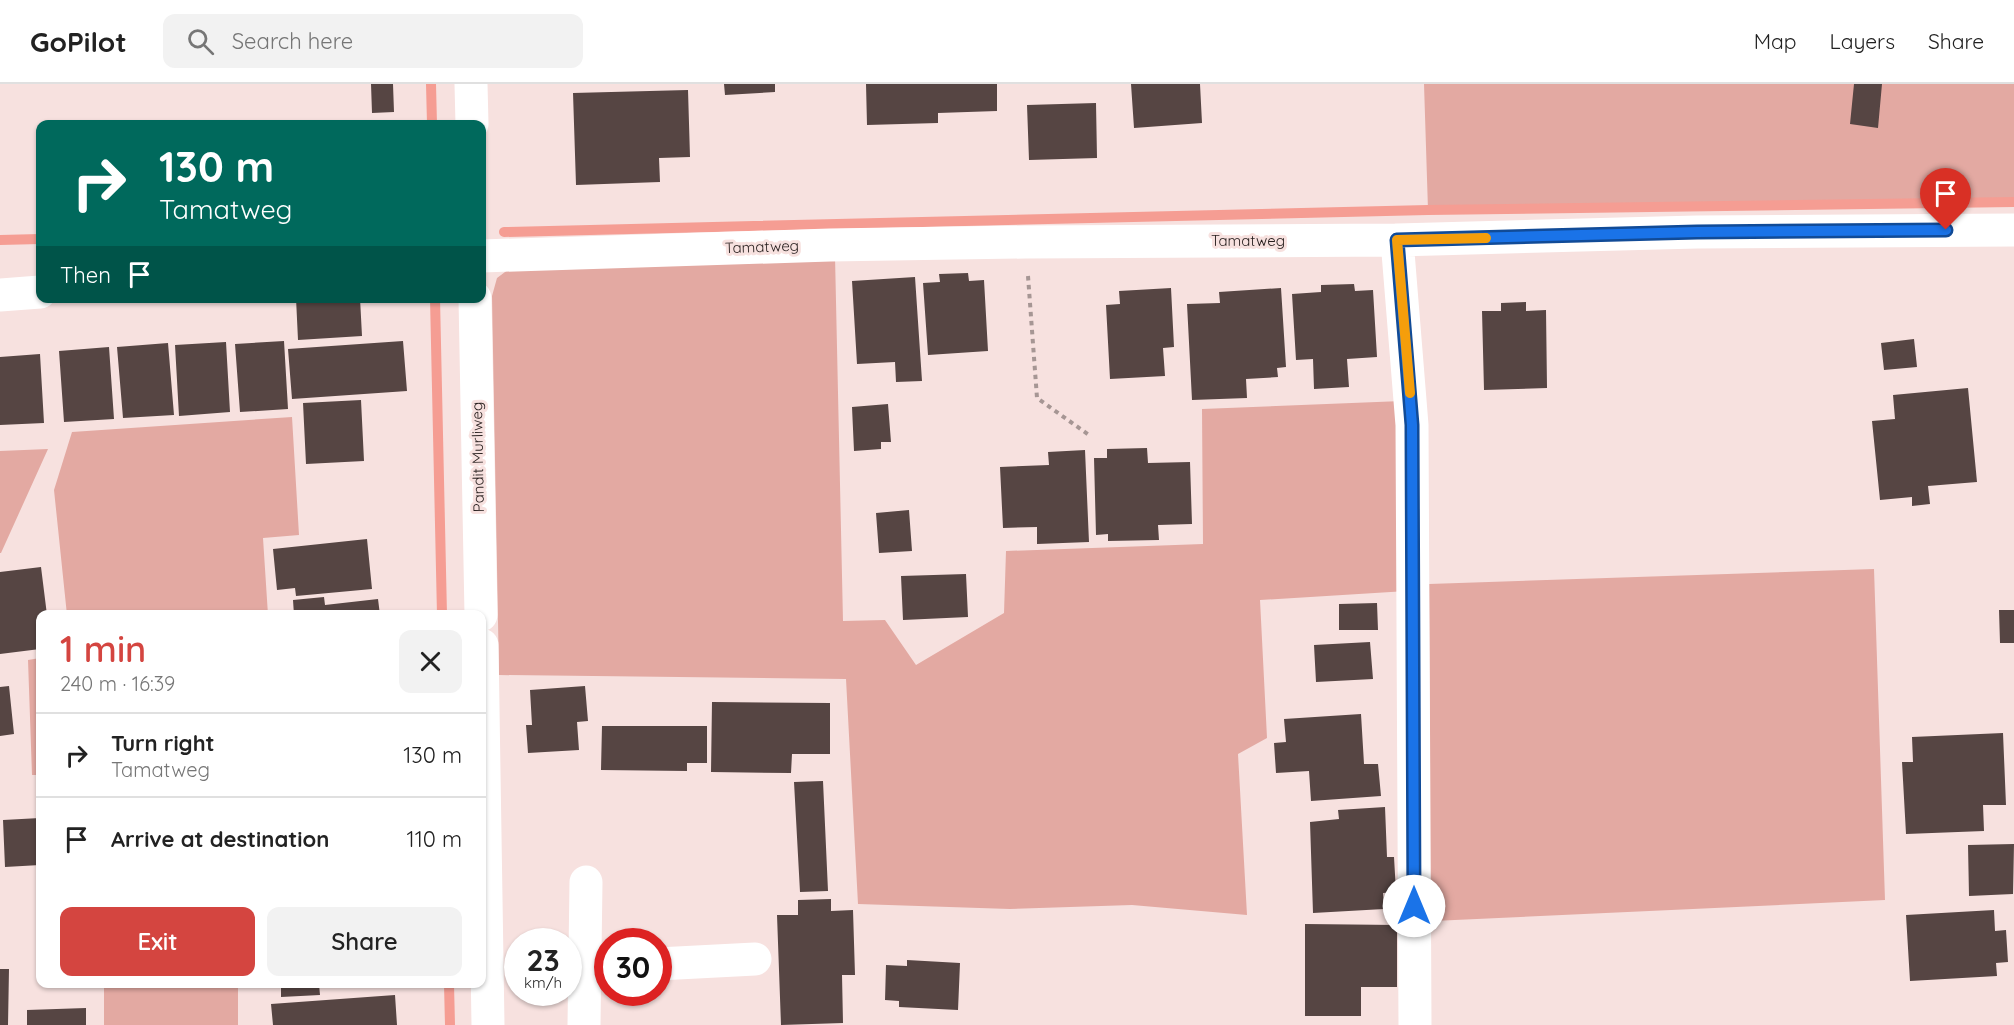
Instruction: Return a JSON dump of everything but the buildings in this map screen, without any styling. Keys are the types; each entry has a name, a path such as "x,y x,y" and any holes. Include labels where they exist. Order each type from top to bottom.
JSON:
{"street":[{"path":"471,84 472,120"},
{"name":"Tamatweg","path":"486,256 830,245 1397,240 1697,232 2014,230"},
{"path":"1397,240 1412,425 1415,1025"},
{"path":"0,295 36,292"},
{"name":"Pandit Murliweg","path":"475,303 481,610"},
{"path":"586,882 594,951"},
{"path":"486,898 488,1025"},
{"path":"672,963 755,959"},
{"path":"584,1025 594,978"}],"path":[{"path":"1025,242 1038,398 1089,435"}],"shaded area":[{"path":"1424,84 2014,84 2014,202 1428,210"},
{"path":"835,256 843,621 885,620 916,665 1004,613 1006,551 1203,544 1202,409 1402,401 1407,591 1260,600 1267,738 1238,754 1247,915 1132,905 1010,909 858,904 846,679 499,675 492,296 497,278 509,269"},
{"path":"292,417 299,535 263,538 268,610 66,610 54,490 72,432"},
{"path":"48,449 1,553 0,553 0,451"},
{"path":"1874,569 1885,900 1433,921 1427,869 1430,753 1429,584"},
{"path":"36,659 36,775 32,775 28,660"},
{"path":"104,988 238,988 238,1025 104,1025"}],"waterway":[{"path":"431,84 432,120"},
{"path":"504,232 1428,210 2014,202"},
{"path":"0,240 36,239"},
{"path":"435,303 442,610"},
{"path":"449,988 450,1025"}],"slow traffic":[{"path":"1410,393 1397,240 1486,238"}],"route":[{"path":"1414,906 1412,425 1397,240 1697,232 1946,230"}]}
